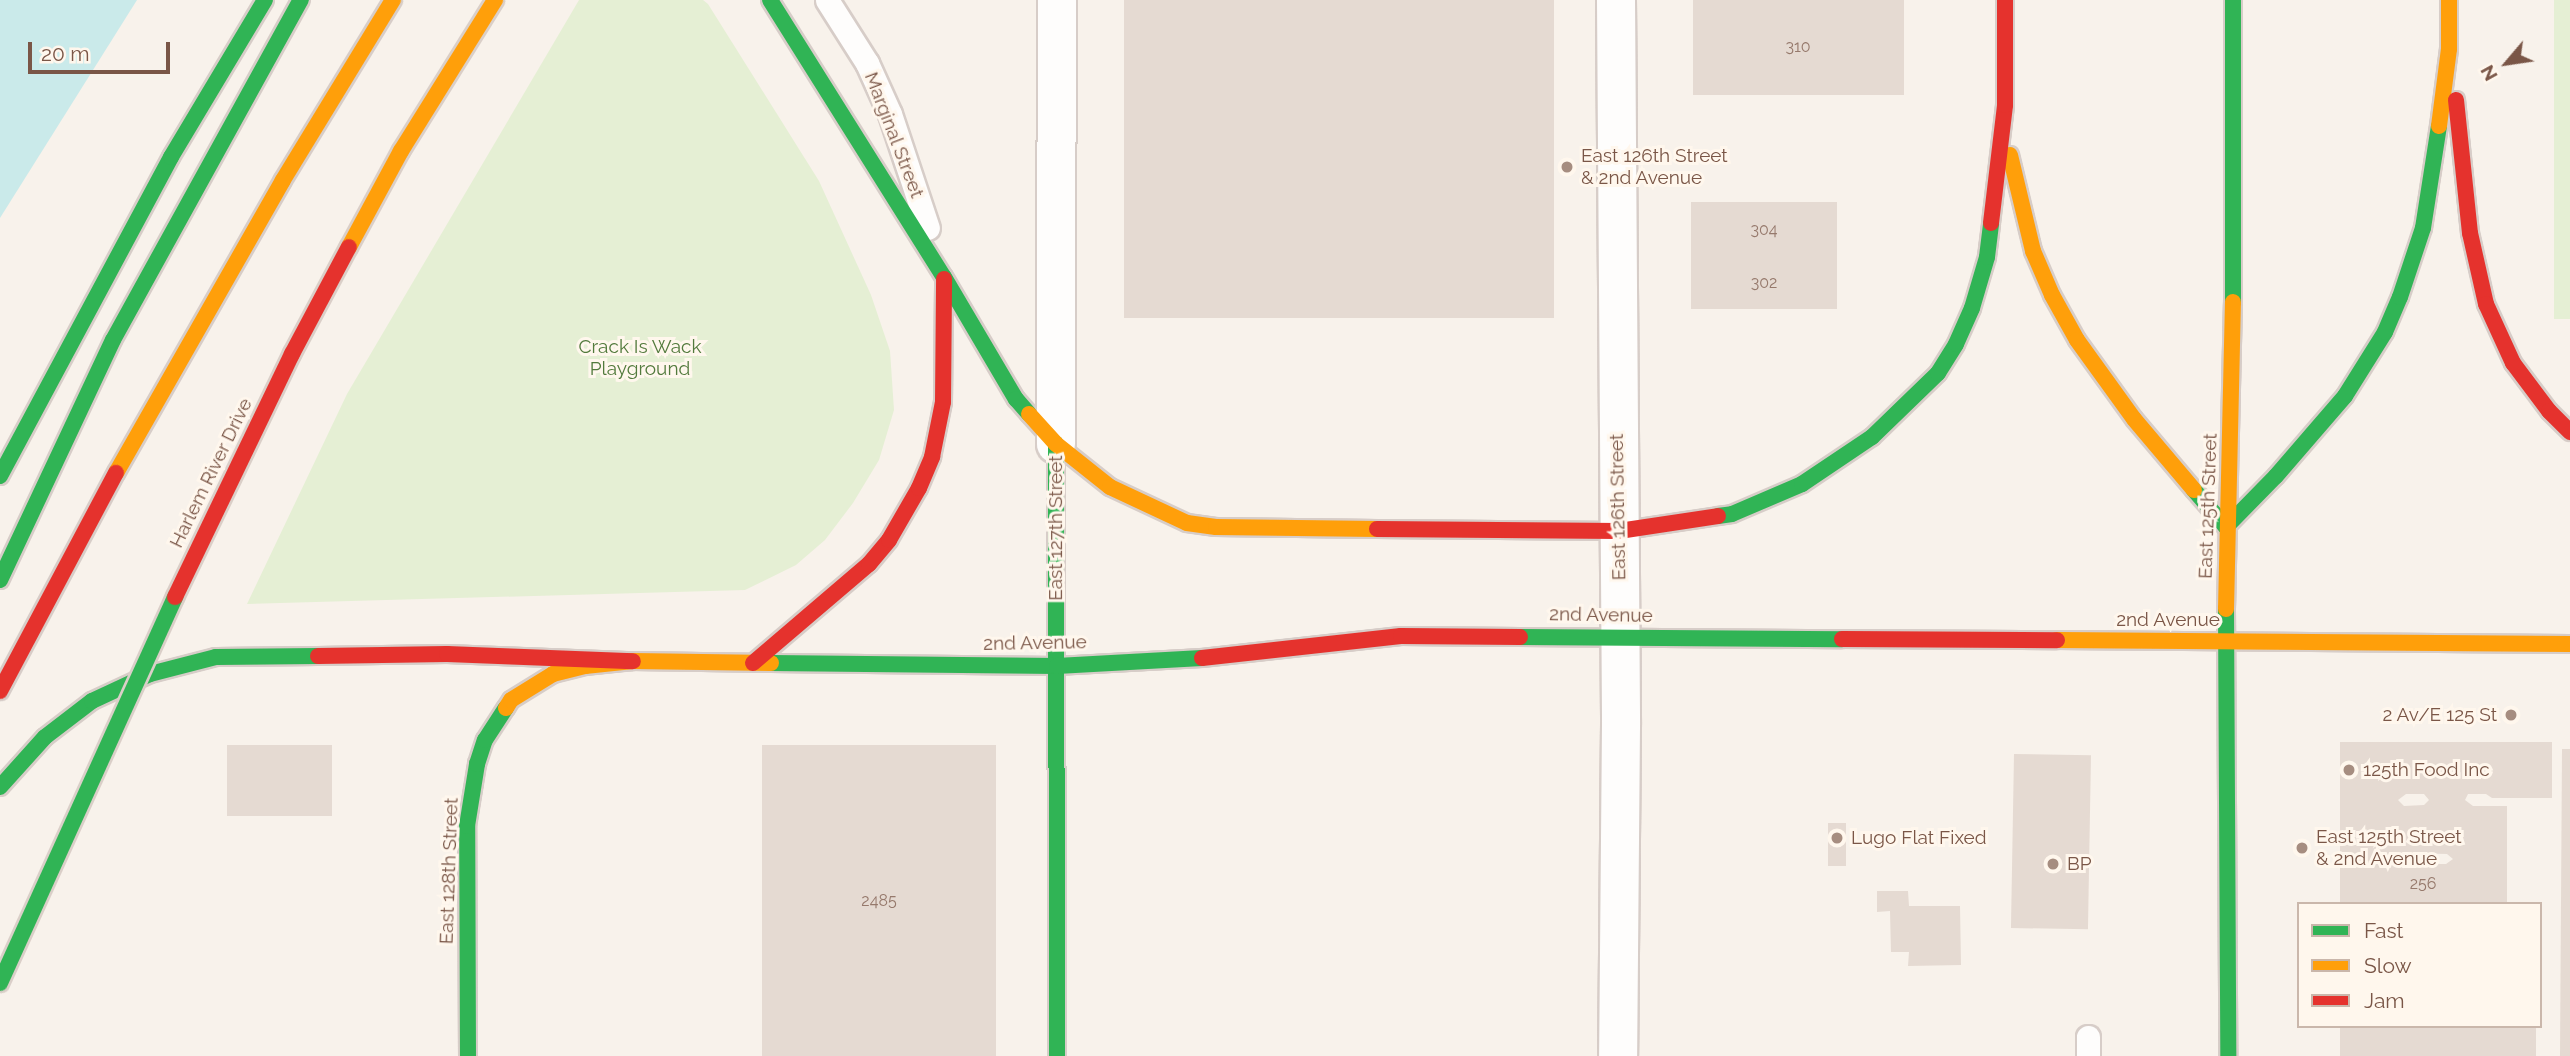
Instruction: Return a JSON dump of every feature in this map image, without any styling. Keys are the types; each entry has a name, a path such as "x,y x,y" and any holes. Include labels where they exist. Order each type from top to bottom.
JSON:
{"main road":[{"path":"0,475 171,157 265,0"},
{"path":"0,580 113,340 212,156 301,0"},
{"path":"0,691 145,419 283,180 393,0"},
{"name":"Harlem River Drive","path":"0,983 144,662 292,354 401,150 495,0"},
{"path":"770,0 944,277 1016,399 1056,444 1082,467 1135,502 1199,525 1619,531 1732,514 1802,484 1872,437 1938,373 1956,344 1972,308 1987,257 2005,105 2005,0"},
{"name":"East 125th Street","path":"2228,1056 2226,527 2233,384 2233,0"},
{"path":"2449,0 2449,49 2469,233 2486,304 2513,363 2549,411 2570,432"},
{"path":"2005,105 2020,205 2033,251 2052,295 2077,340 2134,419 2226,527 2276,476 2345,396 2385,332 2423,228 2449,49"},
{"path":"753,663 869,564 889,540 919,488 932,457 943,402 944,277"},
{"name":"East 127th Street","path":"1056,444 1057,1056"},
{"name":"2nd Avenue","path":"632,661 1057,666 1198,657 1401,636 2570,644"},
{"path":"0,787 45,737 92,701 150,674 216,657 447,654 632,661"},
{"name":"East 128th Street","path":"468,1056 467,826 477,764 485,740 511,700 529,686 553,674 632,661"}],"street":[{"name":"East 127th Street","path":"1056,444 1057,0"},
{"name":"East 126th Street","path":"1616,0 1618,1056"}],"lane":[{"name":"Marginal Street","path":"827,0 867,63 890,114 944,277"}],"green space":[{"name":"Crack Is Wack Playground","path":"579,0 703,0 708,4 819,181 871,295 890,351 894,410 879,460 853,503 825,540 796,565 745,590 247,604 347,394"},
{"path":"2554,0 2570,0 2570,319 2554,319"}],"water":[{"path":"0,0 137,0 0,218"}],"building":[{"path":"1124,0 1554,0 1554,318 1124,318"},
{"path":"1693,0 1904,0 1904,95 1693,95"},
{"path":"1691,202 1837,202 1837,309 1691,309"},
{"path":"2340,742 2552,742 2552,798 2492,798 2486,794 2468,794 2465,800 2473,806 2507,806 2507,902 2340,902","holes":["2406,794 2424,794 2429,800 2424,805 2404,806 2398,800","2405,853 2447,854 2453,859 2446,864 2404,864 2398,860"]},
{"path":"227,745 332,745 332,816 227,816"},
{"path":"762,745 996,745 996,1056 762,1056"},
{"path":"2562,749 2570,749 2570,1056 2560,1056"},
{"name":"BP","path":"2014,754 2091,755 2088,929 2011,928"},
{"path":"1828,823 1846,823 1846,866 1828,866"},
{"path":"1877,891 1908,891 1909,906 1960,906 1961,965 1908,966 1909,952 1891,952 1890,911 1877,912"},
{"path":"2340,1028 2536,1028 2536,1056 2340,1056"}],"traffic: fast":[{"path":"0,476 171,157 265,0"},
{"path":"0,580 113,340 301,0"},
{"path":"770,0 944,277 1016,399 1029,414"},
{"path":"2233,0 2233,302"},
{"path":"2194,490 2226,527 2276,476 2345,396 2385,332 2400,297 2423,228 2439,126"},
{"path":"1718,516 1732,514 1802,484 1872,437 1938,373 1956,344 1972,308 1987,257 1991,223"},
{"path":"1056,444 1057,1056"},
{"path":"0,983 175,597"},
{"path":"2226,609 2228,1056"},
{"path":"1520,637 1842,639"},
{"path":"0,787 45,737 92,701 150,674 216,657 318,656"},
{"path":"771,663 1057,666 1202,658"},
{"path":"468,1056 467,826 477,764 485,740 506,708"}],"traffic: slow":[{"path":"116,473 283,180 393,0"},
{"path":"349,247 401,151 495,0"},
{"path":"2439,126 2449,49 2449,0"},
{"path":"2010,155 2033,251 2052,295 2077,340 2134,419 2194,490"},
{"path":"2226,609 2233,302"},
{"path":"1029,414 1056,444 1110,487 1187,523 1216,527 1377,529"},
{"path":"2057,640 2570,644"},
{"path":"506,708 511,700 553,674 585,666 633,661 771,663"}],"traffic: jam":[{"path":"1991,223 2005,105 2005,0"},
{"path":"2456,100 2470,233 2486,304 2513,363 2549,411 2570,432"},
{"path":"175,597 292,354 349,247"},
{"path":"753,663 869,564 889,540 919,488 932,457 943,402 944,279"},
{"path":"0,691 116,473"},
{"path":"1377,529 1619,531 1718,516"},
{"path":"1202,658 1401,636 1520,637"},
{"path":"1842,639 2057,640"},
{"path":"318,656 447,654 633,661"}],"place":[{"name":"East 126th Street & 2nd Avenue","path":"1567,167"},
{"name":"2 Av/E 125 St","path":"2511,715"},
{"name":"125th Food Inc","path":"2349,770"},
{"name":"Lugo Flat Fixed","path":"1837,838"},
{"name":"East 125th Street & 2nd Avenue","path":"2302,848"},
{"name":"BP","path":"2053,864"}]}
